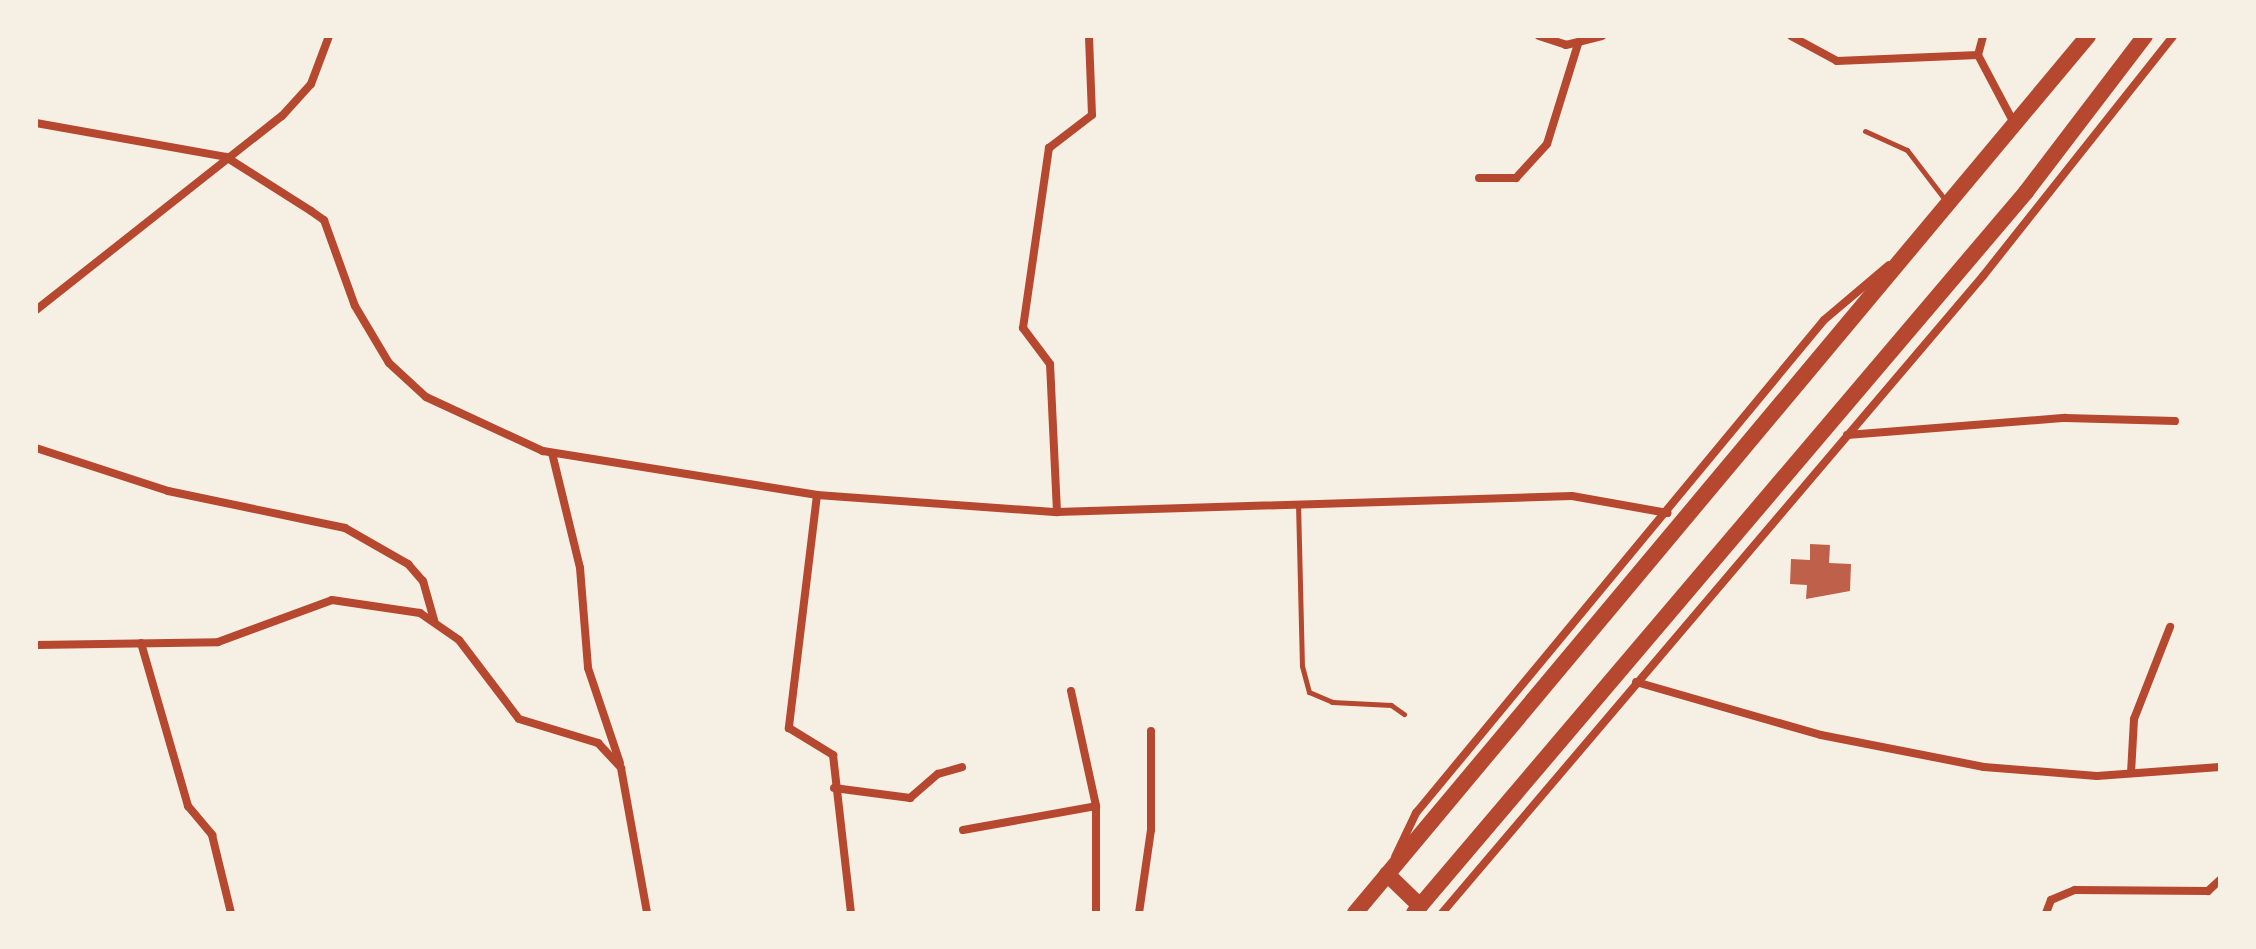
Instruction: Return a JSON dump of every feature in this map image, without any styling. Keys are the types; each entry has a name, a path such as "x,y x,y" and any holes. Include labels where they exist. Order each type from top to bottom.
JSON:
{"highway":[{"path":"1355,913 2087,36"},
{"path":"1387,874 1417,909 2026,192 2145,36"}],"street":[{"path":"36,310 303,95 329,36"},
{"path":"1057,512 1050,364 1023,328 1049,148 1092,115 1089,36"},
{"path":"1539,36 1578,44 1602,36"},
{"path":"1791,36 1837,61 1978,55"},
{"path":"1983,36 1978,55 2015,126"},
{"path":"1442,913 1847,435 2173,36"},
{"path":"1479,178 1516,178 1547,144 1578,44"},
{"path":"36,123 226,157 324,220 355,306 389,363 426,397 552,453 817,495 1057,512 1572,496 1667,513"},
{"path":"1387,874 1416,813 1824,320 1909,251"},
{"path":"1847,435 2065,418 2175,421"},
{"path":"36,448 168,491 357,533 416,573 434,620 519,719 598,743 621,768"},
{"path":"552,453 580,568 588,668 621,768 647,913"},
{"path":"817,495 789,728 830,750 851,913"},
{"path":"36,645 218,642 332,600 434,620"},
{"path":"2131,773 2134,719 2170,627"},
{"path":"141,643 188,806 212,835 231,913"},
{"path":"1636,682 1821,735 1984,767 2131,773 2220,767"},
{"path":"1071,691 1096,806 1096,913"},
{"path":"1139,913 1150,851 1151,731"},
{"path":"834,788 910,798 938,774 962,767"},
{"path":"963,830 1096,806"},
{"path":"2046,913 2051,900 2075,890 2208,891 2220,880"}],"lane":[{"path":"1865,131 1907,150 1948,204"},
{"path":"1298,503 1302,666 1309,692 1332,702 1391,705 1404,714"}],"building":[{"path":"1810,544 1830,545 1829,563 1851,564 1850,591 1806,599 1807,585 1790,584 1791,559 1810,560"}]}
